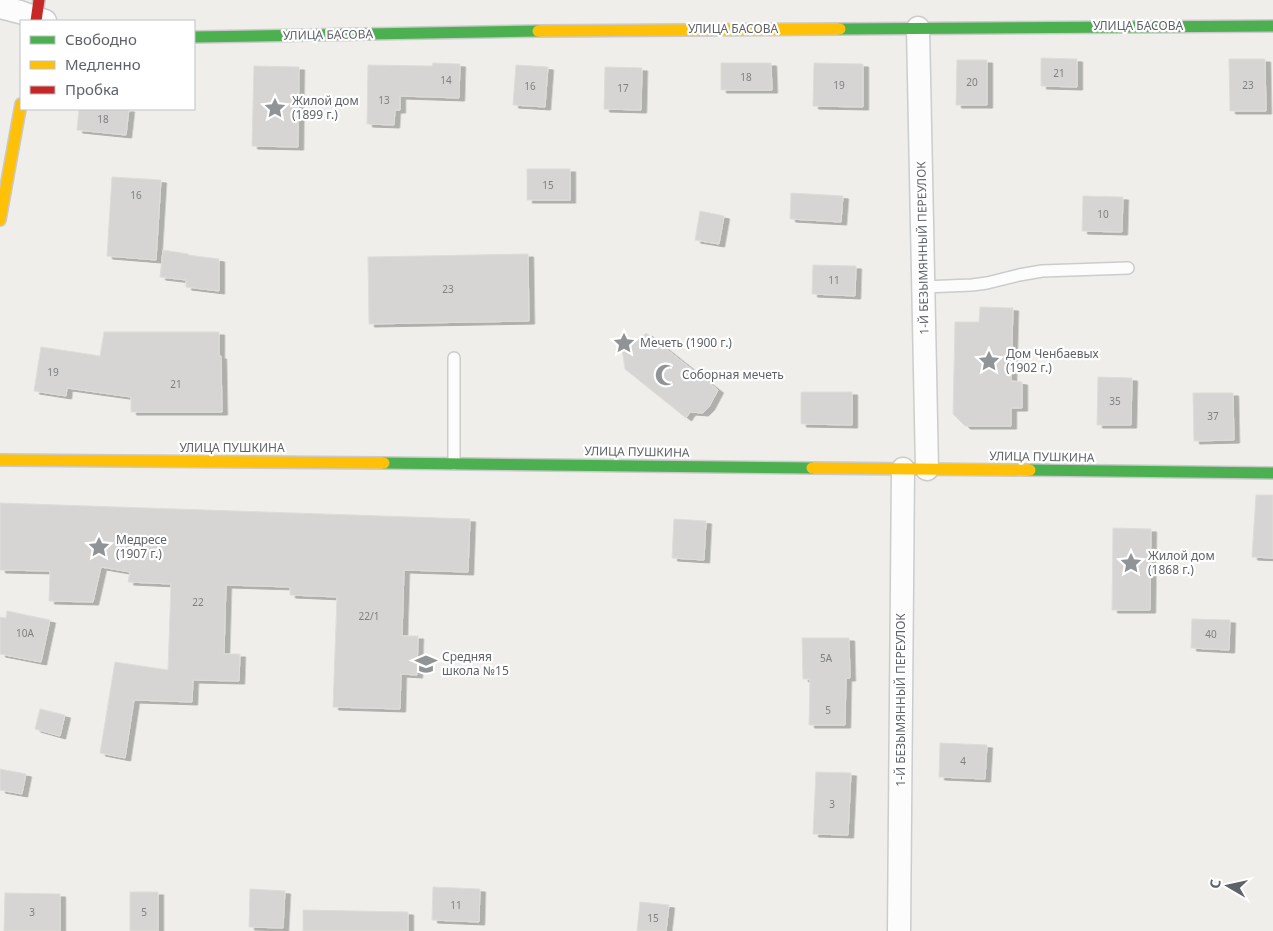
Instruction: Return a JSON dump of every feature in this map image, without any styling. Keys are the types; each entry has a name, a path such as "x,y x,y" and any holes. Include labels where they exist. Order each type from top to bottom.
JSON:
{"street":[{"path":"0,7 39,15"},
{"name":"УЛИЦА БАСОВА","path":"195,37 514,31 1273,26"},
{"name":"1-Й БЕЗЫМЯННЫЙ ПЕРЕУЛОК","path":"918,28 926,469"},
{"path":"0,220 20,110"},
{"name":"УЛИЦА ПУШКИНА","path":"0,460 1273,473"},
{"name":"1-Й БЕЗЫМЯННЫЙ ПЕРЕУЛОК","path":"899,931 903,469"}],"lane":[{"path":"923,287 979,284 1019,274 1042,271 1128,268"},
{"path":"454,358 454,464"}],"building":[{"path":"1041,58 1077,59 1077,87 1041,86"},
{"path":"1229,59 1265,59 1266,111 1230,111"},
{"path":"957,60 987,60 987,105 956,105"},
{"path":"433,63 460,64 459,98 400,96 400,110 395,110 394,125 367,124 368,65 432,66"},
{"path":"721,63 771,63 772,90 721,90"},
{"path":"814,63 863,64 863,107 813,106"},
{"path":"516,65 548,67 545,107 513,105"},
{"path":"254,66 299,67 298,147 252,146"},
{"path":"605,67 642,68 641,110 604,109"},
{"path":"79,110 129,110 126,135 77,130"},
{"path":"527,169 570,169 570,200 527,200"},
{"path":"112,177 161,180 156,260 107,256"},
{"path":"791,193 843,196 841,222 790,219"},
{"path":"1083,196 1123,197 1122,232 1082,231"},
{"path":"700,211 724,216 719,244 695,240"},
{"path":"163,250 219,259 219,291 186,287 186,280 160,277"},
{"path":"528,254 529,321 369,324 368,257"},
{"path":"813,265 856,266 855,296 812,294"},
{"path":"980,307 1013,308 1011,381 1022,382 1022,408 1011,408 1011,426 965,426 953,414 955,322 979,322"},
{"path":"104,332 219,332 222,412 131,412 131,397 67,388 66,396 34,391 41,347 100,356"},
{"name":"Соборная мечеть","path":"646,333 718,390 709,407 703,413 690,412 686,418 625,369 622,349 624,343 631,338 641,339"},
{"path":"1098,377 1132,378 1131,425 1097,425"},
{"path":"801,392 852,392 852,425 801,424"},
{"path":"1193,393 1233,393 1234,440 1194,441"},
{"path":"1256,495 1273,495 1273,558 1252,557"},
{"path":"0,503 470,519 468,572 404,570 402,636 418,636 417,675 401,674 400,709 333,707 337,597 290,595 290,587 226,585 224,654 240,654 239,681 193,680 192,702 134,700 125,758 100,753 115,662 168,670 171,584 128,582 130,572 101,567 93,602 49,601 50,571 0,570"},
{"path":"674,519 706,521 704,560 672,558"},
{"path":"1113,528 1151,529 1150,610 1112,610"},
{"path":"7,611 50,620 41,662 0,654 0,617 6,618"},
{"path":"1192,619 1230,620 1229,650 1191,648"},
{"path":"802,638 849,638 850,678 846,678 845,725 809,725 810,679 803,679"},
{"path":"40,709 65,715 60,736 35,729"},
{"path":"940,743 987,745 985,779 939,777"},
{"path":"0,769 26,774 22,794 0,790"},
{"path":"816,772 851,773 848,835 813,834"},
{"path":"433,887 480,889 479,922 432,920"},
{"path":"250,889 285,891 283,928 249,927"},
{"path":"130,892 158,892 158,931 130,931"},
{"path":"5,893 60,894 60,931 4,931"},
{"path":"640,902 669,905 666,931 637,931"},
{"path":"303,910 408,912 408,931 303,931"}],"traffic: fast":[{"path":"840,29 1273,26"},
{"path":"195,37 538,31"},
{"path":"384,463 812,468"},
{"path":"1030,470 1273,473"}],"traffic: slow":[{"path":"538,31 840,29"},
{"path":"0,220 20,110"},
{"path":"0,460 384,463"},
{"path":"812,468 1030,470"}],"traffic: jam":[{"path":"36,20 39,0"}],"place":[{"name":"Жилой дом (1899 г.)","path":"275,108"},
{"name":"Мечеть (1900 г.)","path":"624,343"},
{"name":"Дом Ченбаевых (1902 г.)","path":"989,361"},
{"name":"Соборная мечеть","path":"666,375"},
{"name":"Медресе (1907 г.)","path":"99,547"},
{"name":"Жилой дом (1868 г.)","path":"1131,563"},
{"name":"Средняя школа №15","path":"426,664"}]}
